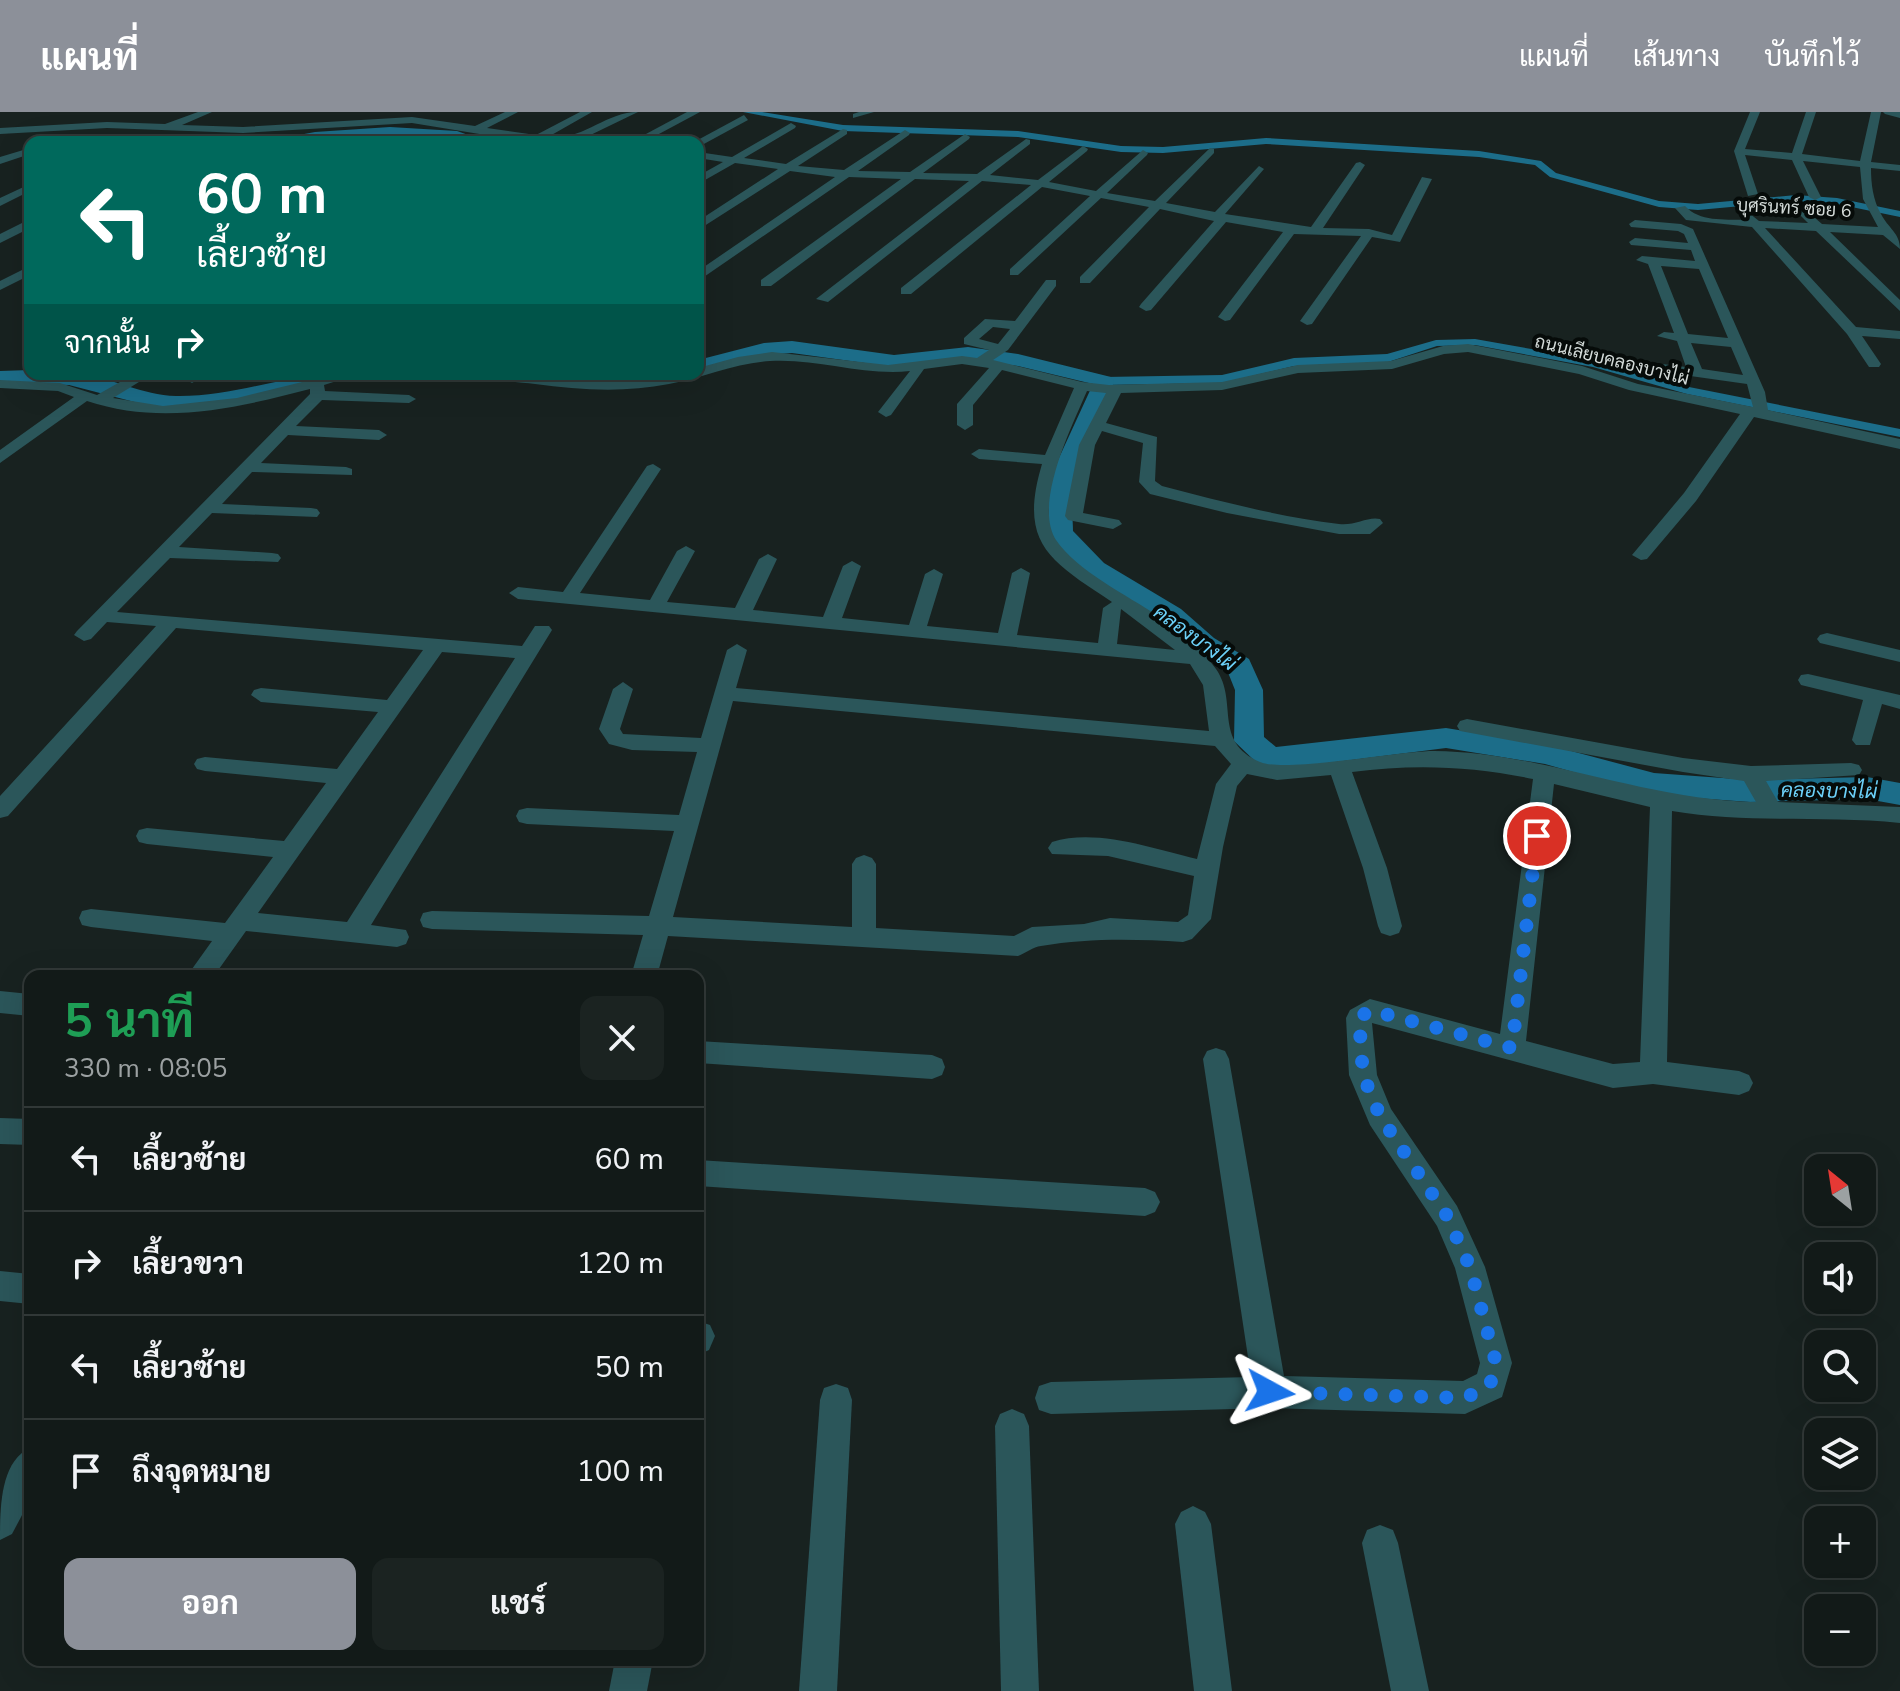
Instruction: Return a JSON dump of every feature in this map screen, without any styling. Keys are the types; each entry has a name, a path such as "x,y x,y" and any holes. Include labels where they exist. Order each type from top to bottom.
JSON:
{"street":[{"path":"0,142 92,112"},
{"path":"75,136 145,112"},
{"path":"140,136 207,112"},
{"path":"334,123 359,112"},
{"path":"412,120 431,112"},
{"path":"479,128 513,112"},
{"path":"542,136 587,112"},
{"path":"581,136 633,112"},
{"path":"648,136 695,112"},
{"path":"856,116 869,112"},
{"path":"1752,194 1739,151 1755,112"},
{"path":"1811,112 1796,157 1815,197"},
{"path":"1876,112 1863,163 1871,209 1884,231 1900,245"},
{"path":"1888,112 1900,115"},
{"path":"0,121 15,117"},
{"path":"243,130 272,118"},
{"path":"704,140 744,118"},
{"path":"0,131 107,125 204,131 243,130 412,120 516,136"},
{"path":"704,177 791,126"},
{"path":"197,136 204,131"},
{"path":"704,222 843,132"},
{"path":"704,273 905,133"},
{"path":"766,283 965,137"},
{"path":"823,299 1026,142"},
{"path":"906,291 1083,149"},
{"path":"1085,280 1210,151"},
{"path":"1739,151 1900,168"},
{"path":"0,161 24,153"},
{"path":"1014,272 1143,153"},
{"path":"704,156 783,169 844,174 981,176 1291,230 1369,233 1396,239 1426,179"},
{"path":"1315,230 1360,165"},
{"path":"1146,307 1259,169"},
{"path":"0,203 24,190"},
{"path":"1793,202 1900,307"},
{"path":"1739,207 1852,331 1874,364"},
{"name":"บุศรินทร์ ซอย 6","path":"1681,208 1690,218 1702,221 1884,231"},
{"path":"1641,555 1758,408 1751,380 1696,247 1684,229 1644,221"},
{"path":"0,239 24,226"},
{"path":"1225,317 1291,230"},
{"path":"1307,321 1369,233"},
{"path":"1635,242 1696,247"},
{"path":"1696,373 1684,338 1648,261 1704,266"},
{"path":"0,286 24,273"},
{"path":"965,425 965,404 991,356 1003,347 1051,283"},
{"path":"991,356 969,341 990,322 1018,326"},
{"path":"1852,331 1900,335"},
{"path":"1664,336 1736,343"},
{"name":"ถนนเลียบคลองบางไผ่","path":"704,372 738,361 772,356 863,367 916,366 991,356 1087,386 1112,389 1222,386 1298,369 1392,365 1453,348 1582,370 1634,387 1758,408 1900,444"},
{"path":"886,412 917,371 916,366"},
{"path":"1662,368 1751,380"},
{"path":"0,458 133,380"},
{"path":"84,635 284,430 317,390 339,380"},
{"name":"ถนนเลียบคลองบางไผ่","path":"546,380 580,386 647,384 667,380"},
{"path":"0,384 60,387 101,396 131,408 196,409 317,390 409,399"},
{"path":"0,402 19,384"},
{"path":"1087,386 1052,460 1043,488 1045,535 1057,554 1155,624 1210,671 1216,689 1215,717 1220,739 1231,754 1244,763 1262,771 1449,759 1485,762 1661,802 1718,810 1770,809 1900,815"},
{"path":"1112,389 1087,445 1074,516 1113,524"},
{"path":"1098,425 1151,440 1147,482 1156,490 1227,508 1339,529 1364,530 1374,523"},
{"path":"284,430 379,435"},
{"path":"979,454 1052,460"},
{"path":"247,467 346,472"},
{"path":"568,598 653,469"},
{"path":"208,508 311,513"},
{"path":"655,607 686,551"},
{"path":"165,552 272,558"},
{"path":"741,615 768,559"},
{"path":"830,624 852,566"},
{"path":"1006,641 1021,573"},
{"path":"916,632 934,574"},
{"path":"518,593 1195,658"},
{"path":"1106,651 1112,608"},
{"path":"102,616 527,653"},
{"path":"0,810 172,621"},
{"path":"354,932 542,630"},
{"path":"1827,639 1900,656"},
{"path":"204,970 437,645"},
{"path":"646,970 737,650"},
{"path":"1808,680 1900,702"},
{"path":"623,689 609,729 616,739 632,743 710,745"},
{"path":"725,694 1220,739"},
{"path":"261,695 392,707"},
{"path":"1863,740 1874,696"},
{"path":"1467,726 1752,776 1851,770"},
{"path":"432,920 657,926 1018,946 1032,937 1084,934 1110,928 1183,932 1199,919 1227,784 1244,763"},
{"path":"205,764 343,777"},
{"path":"1339,767 1375,868 1390,926"},
{"path":"1512,1048 1544,776"},
{"path":"1752,776 1770,809"},
{"path":"1653,1072 1661,802"},
{"path":"527,816 688,824"},
{"path":"147,836 291,850"},
{"path":"1060,848 1108,848 1207,870"},
{"path":"864,864 864,937"},
{"path":"91,918 397,937"},
{"path":"0,1002 24,1004"},
{"path":"1051,1398 1270,1392 1465,1398 1490,1385 1496,1363 1470,1267 1447,1216 1380,1116 1363,1075 1359,1018 1370,1010 1613,1076 1653,1072 1739,1083"},
{"path":"704,1052 932,1067"},
{"path":"1216,1059 1270,1392"},
{"path":"0,1131 24,1132"},
{"path":"704,1173 1145,1202"},
{"path":"0,1286 24,1288"},
{"path":"818,1691 836,1400"},
{"path":"1012,1426 1020,1691"},
{"path":"0,1522 20,1477"},
{"path":"1193,1524 1213,1691"},
{"path":"1380,1543 1410,1691"},
{"path":"628,1691 633,1666"}],"water":[{"path":"390,127 457,131 471,136 293,136"}],"waterway":[{"path":"747,112 843,128 1018,134 1121,149 1163,150 1266,141 1479,154 1538,163 1553,175 1659,204 1698,207 1796,198 1837,201 1900,214"},
{"path":"1104,381 1222,379 1294,362 1388,358 1436,343 1475,342 1594,364 1687,390 1900,433"},
{"name":"คลองบางไผ่","path":"704,364 764,349 792,347 894,361 968,353 1018,360 1104,381 1100,396 1069,460 1060,490 1061,531 1072,547 1095,568 1172,615 1204,644 1239,665 1249,690 1249,741 1269,757 1296,757 1446,738 1545,754 1654,784 1750,791 1867,788 1900,794"},
{"name":"คลองบางไผ่","path":"0,377 24,377"},
{"name":"คลองบางไผ่","path":"78,380 132,396 173,402 241,397 309,380"}],"route":[{"path":"1270,1392 1465,1398 1490,1385 1496,1363 1470,1267 1447,1216 1380,1116 1363,1075 1359,1018 1370,1010 1512,1048 1537,836"}]}
